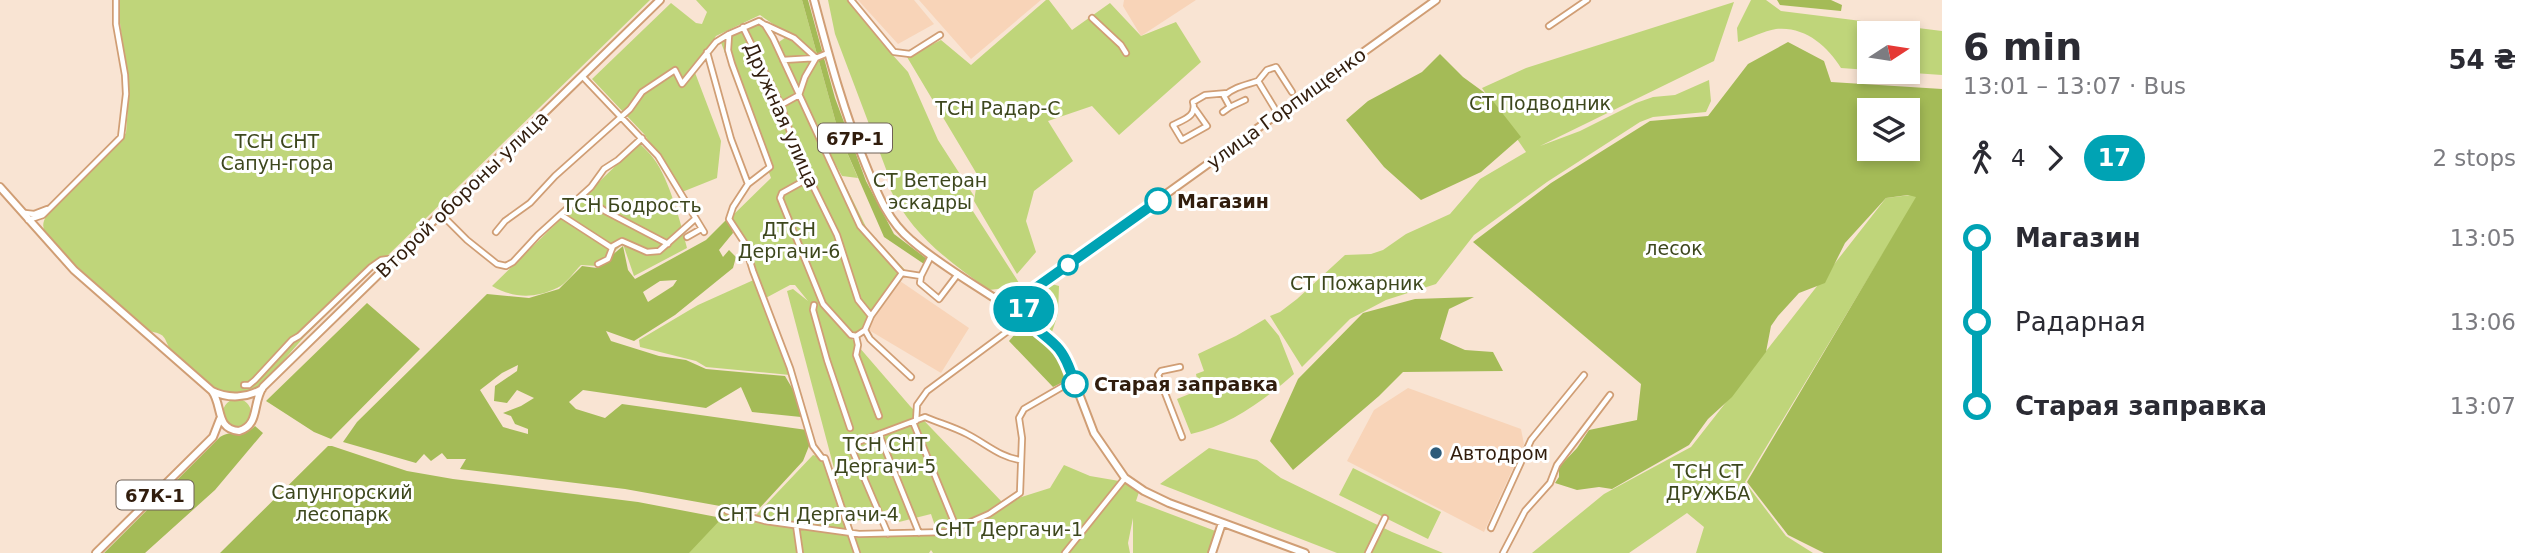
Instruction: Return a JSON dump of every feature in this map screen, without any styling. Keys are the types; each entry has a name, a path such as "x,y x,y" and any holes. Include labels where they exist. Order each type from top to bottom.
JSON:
{"main road":[{"name":"Второй обороны улица","path":"242,396 263,387 660,0"},
{"name":"67Р-1","path":"814,0 846,113 881,202 903,233 958,274 1014,309 1058,347 1065,357 1094,433 1125,478 1144,491 1305,553"},
{"name":"улица Горпищенко","path":"1014,309 1034,289 1436,0"},
{"path":"0,187 40,233 104,298 212,391 220,409"},
{"name":"улица Горпищенко","path":"995,298 1024,297"},
{"path":"1014,309 1010,302 1014,298 1024,297 1025,313 1031,325"},
{"name":"Второй обороны улица","path":"255,409 263,387"},
{"path":"212,391 232,396"},
{"path":"220,409 225,400 232,396"},
{"name":"67К-1","path":"232,396 242,396"},
{"path":"242,396 249,400 255,409"},
{"name":"67К-1","path":"213,437 220,418 220,409"},
{"name":"67К-1","path":"96,553 213,437 223,430 243,430 250,425 255,418 255,409"},
{"path":"220,418 224,426 232,430"},
{"path":"1212,553 1222,523"}],"street":[{"path":"40,233 39,223 48,209 121,137 127,94 116,24 116,0"},
{"path":"851,0 894,52 910,54 940,34"},
{"path":"1549,26 1587,0"},
{"path":"1093,18 1126,53"},
{"path":"496,232 630,109 642,92 675,70 682,84 716,42 729,34 759,21 794,38 816,58"},
{"path":"762,23 773,38 860,226 902,273 921,276"},
{"name":"Дружная улица","path":"743,27 781,105 802,168 837,235 858,300 871,316"},
{"path":"729,34 728,50 770,167 748,184 733,207 729,219 748,252 752,271 790,368 813,446 822,458 825,458 857,553"},
{"path":"707,52 728,129 748,184"},
{"path":"783,60 816,58 828,53"},
{"path":"781,105 799,95 816,58"},
{"path":"1230,107 1224,96 1238,87 1258,81 1267,70 1276,67 1292,92"},
{"path":"582,76 662,162 702,230 687,237"},
{"path":"1258,81 1278,114"},
{"path":"1195,109 1193,114 1173,125 1182,140 1207,126 1193,102 1205,95 1228,93"},
{"path":"1223,112 1245,100"},
{"path":"441,214 467,240 502,267 513,262 538,234 583,195 604,169 642,138"},
{"path":"809,178 782,193 780,198 823,304 851,335 856,336"},
{"path":"583,195 605,211 667,244"},
{"path":"22,213 34,214 48,209"},
{"path":"28,220 34,214"},
{"path":"28,220 43,215"},
{"path":"561,215 612,248"},
{"path":"598,264 608,259 616,243 625,241 654,253 695,219"},
{"path":"932,256 921,276 921,286 939,299 958,274"},
{"path":"244,385 249,385 292,340 371,267 382,260 396,258"},
{"path":"856,336 865,330 871,316 902,273"},
{"path":"814,305 813,310 827,360 850,428"},
{"path":"956,527 915,422 917,405 927,391 1016,324"},
{"path":"865,330 870,339 911,377"},
{"path":"856,336 856,355 879,416"},
{"path":"1180,367 1161,371 1158,375 1182,437"},
{"path":"1491,528 1531,440 1584,375"},
{"path":"727,512 765,521 851,533 948,532 989,514 1020,493 1022,438 1019,418 1024,409 1074,380"},
{"path":"1503,553 1525,511 1550,484 1557,465 1610,395"},
{"path":"887,534 850,445 925,417 964,432 1008,459 1021,460"},
{"path":"879,434 919,533"},
{"path":"1065,553 1125,478"},
{"path":"1368,553 1385,518"},
{"path":"796,525 800,553"}],"shaded area":[{"path":"858,0 914,0 934,24 898,44"},
{"path":"919,0 1041,0 971,59"},
{"path":"1124,0 1196,0 1141,36 1123,6"},
{"path":"900,281 969,328 941,373 867,329"},
{"name":"Автодром","path":"1408,388 1521,429 1524,444 1484,532 1347,461 1374,410"}],"green space":[{"name":"ТСН СНТ Сапун-гора","path":"117,0 650,0 304,337 256,392 231,395 217,393 208,386 171,351 164,337 148,331 49,241 44,231 47,215 126,133 129,93"},
{"path":"696,0 802,0 839,134 858,178 842,176 832,158 867,229 906,271 863,330 854,335 833,317 910,406 1003,503 1050,488 1064,465 1090,476 1125,482 1139,492 1136,501 1218,532 1211,553 1133,553 1133,518 1128,543 1130,553 1069,553 1085,531 1063,553 933,553 931,550 929,553 688,553 726,508 756,515 813,455 828,459 839,487 787,291 793,289 808,301 795,285 762,300 790,375 706,367 696,361 640,347 639,340 698,305 758,278 729,219 771,178 719,37 762,17 801,91 779,42 789,35 760,15 716,36 694,70 721,141 717,178 682,192 644,134 592,79 671,3 696,23 702,24 707,12","holes":["893,508 899,522 931,514 936,529 948,528 940,533 854,536 851,523"]},
{"path":"802,0 808,0 835,98 866,181 894,234 927,259 924,264 884,237 839,134"},
{"name":"СТ Ветеран эскадры","path":"828,0 847,0 853,4 880,41 908,72 938,140 974,196 967,202 1021,286 989,290 932,245 908,219 889,187 892,185 835,34"},
{"name":"ТСН Радар-С","path":"1049,0 1072,30 1110,3 1141,36 1176,22 1201,62 1119,135 1092,106 1048,121 1073,161 1034,191 1026,221 1036,252 1017,274 974,201 978,176 907,57 941,40 971,65"},
{"path":"1751,0 1766,0 1781,11 1862,21 1857,21 1857,69 1841,68 1822,45 1805,34 1776,29 1738,42 1737,28"},
{"path":"1777,0 1831,0 1842,5 1841,11 1780,5"},
{"path":"1734,2 1714,61 1540,146 1580,131 1636,103 1653,97 1675,95 1709,80 1711,101 1706,112 1653,117 1640,122 1547,182 1474,235 1436,284 1386,300 1350,319 1302,367 1270,316 1297,299 1345,255 1371,254 1383,250 1406,234 1450,214 1480,179 1526,152 1482,88 1526,68"},
{"path":"1920,28 1942,31 1942,75 1920,73"},
{"name":"лесок","path":"1788,42 1824,61 1831,82 1942,89 1942,553 1824,553 1788,535 1747,482 1916,197 1908,195 1886,198 1845,243 1825,283 1799,293 1778,316 1771,326 1766,352 1732,397 1708,419 1689,445 1612,489 1599,487 1577,490 1555,483 1559,477 1559,467 1589,430 1637,420 1641,384 1473,242 1551,183 1650,121 1708,116 1748,64"},
{"path":"1440,54 1463,77 1489,96 1521,137 1481,172 1421,200 1384,167 1346,120 1368,101 1422,72"},
{"name":"ТСН Бодрость","path":"639,143 665,178 687,248 634,276 623,244 597,266 581,265 564,284 548,292 524,296 492,286"},
{"name":"ТСН СТ ДРУЖБА","path":"1919,194 1745,482 1786,536 1813,553 1696,553 1704,527 1687,513 1629,553 1532,553 1604,494 1691,447 1886,198"},
{"path":"729,217 733,233 719,250 723,257 729,250 736,257 733,268 675,315 634,341 606,331 611,341 659,356 686,360 706,369 785,376 802,405 801,417 752,412 741,387 706,408 583,390 569,402 576,409 605,418 622,404 807,430 811,441 803,461 755,513 726,504 720,506 625,489 460,469 466,459 447,459 442,453 431,461 424,454 416,463 343,442 357,422 487,294 529,298 559,289 582,266 597,268 623,246 628,270 635,279 706,240","holes":["677,280 673,286 648,302 643,292 660,281","518,365 517,371 495,386 494,401 507,403 517,390 534,398 503,413 511,416 515,424 528,429 528,434 503,427 480,390 502,373"]},
{"path":"1052,284 1059,286 1058,314 1051,335 1034,322 1028,311 1032,297"},
{"path":"1474,297 1449,309 1440,339 1465,350 1493,352 1503,371 1403,372 1293,470 1270,441 1298,379 1363,313 1415,299"},
{"path":"367,303 420,349 331,439 314,432 266,401"},
{"path":"1265,319 1279,336 1294,374 1246,411 1220,425 1191,434 1177,399 1199,390 1196,374 1204,371 1198,354"},
{"path":"1022,326 1053,350 1066,373 1065,381 1053,387 1009,341"},
{"path":"237,399 247,403 251,413 247,423 237,427 227,423 223,413 227,403"},
{"path":"255,426 263,433 215,490 145,553 104,553 220,437 247,432"},
{"name":"Сапунгорский лесопарк","path":"328,446 407,471 638,502 722,518 689,553 220,553"},
{"path":"1209,448 1257,460 1281,478 1392,532 1443,553 1337,553 1160,484"},
{"path":"1353,468 1441,512 1428,539 1339,495"}],"bus line":[{"name":"17","path":"1075,384 1064,355 1028,321 1024,308 1026,300 1034,289 1158,201"}],"place":[{"name":"Магазин","path":"1158,201"},
{"name":"Старая заправка","path":"1075,384"},
{"name":"Автодром","path":"1436,453"}],"park label":[{"name":"СТ Подводник","path":"1540,103"},
{"name":"ДТСН Дергачи-6","path":"789,240"},
{"name":"СТ Пожарник","path":"1357,283"},
{"name":"ТСН СНТ Дергачи-5","path":"885,455"},
{"name":"СНТ СН Дергачи-4","path":"808,514"},
{"name":"СНТ Дергачи-1","path":"1009,529"}]}
